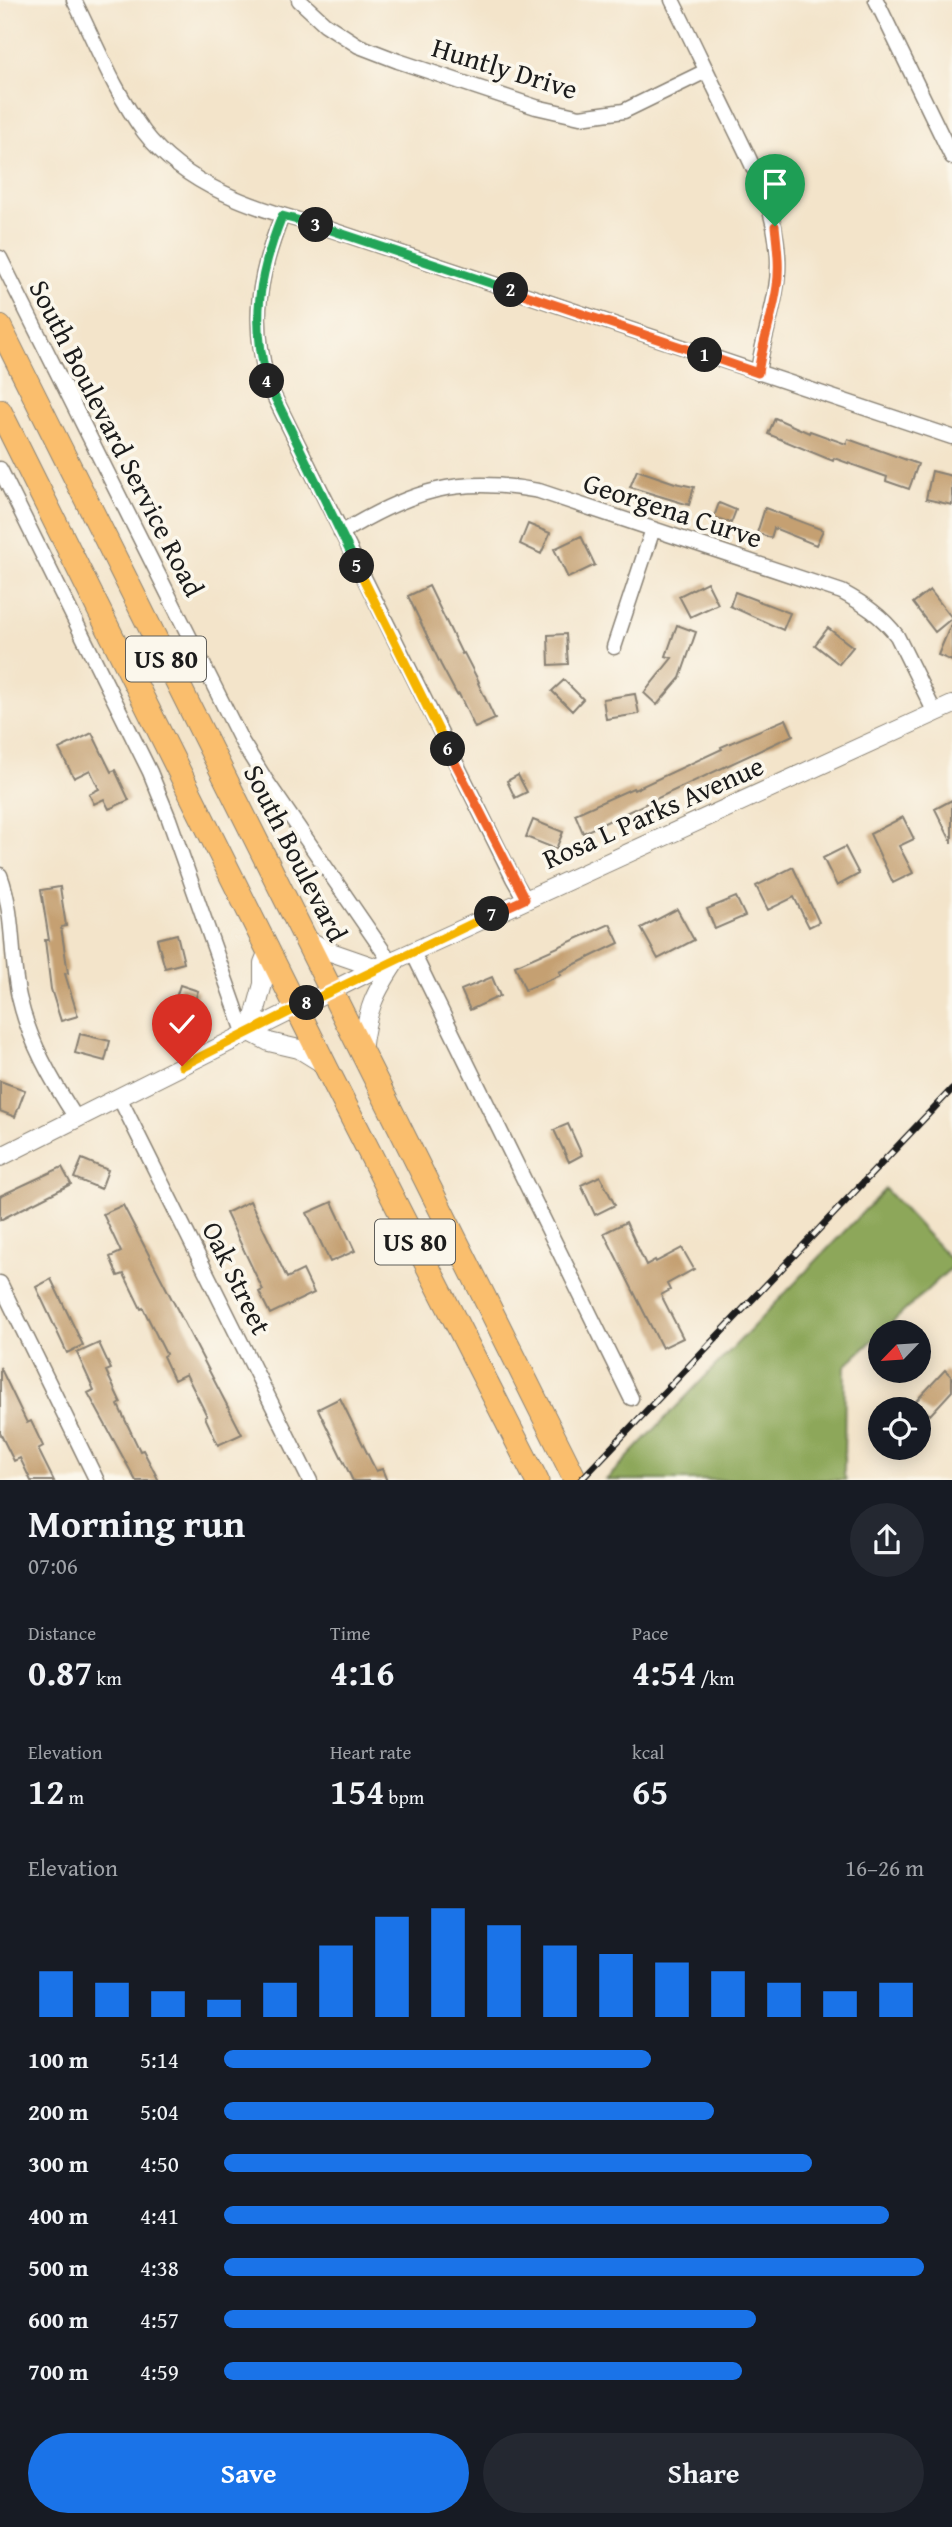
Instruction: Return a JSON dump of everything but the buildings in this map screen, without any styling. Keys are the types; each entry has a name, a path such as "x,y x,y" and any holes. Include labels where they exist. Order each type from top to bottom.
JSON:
{"highway":[{"name":"South Boulevard","path":"0,327 576,1480"},
{"name":"US 80","path":"0,411 325,1065 535,1478"}],"street":[{"path":"74,0 125,101 154,144 181,169 222,193 282,216 320,226 952,437"},
{"name":"Huntly Drive","path":"299,0 325,24 359,46 536,107 580,117 624,111 706,71"},
{"path":"672,0 764,189 775,226 779,257 778,284 761,346 758,373"},
{"path":"876,0 952,156"},
{"path":"282,216 260,286 257,323 260,356 273,397 525,899"},
{"name":"South Boulevard Service Road","path":"0,258 242,742 265,779 394,960"},
{"path":"0,469 150,772 248,1034 299,1049 325,1065"},
{"name":"Georgena Curve","path":"341,533 421,494 450,486 479,483 511,485 539,491 830,588 862,603 897,636 935,713"},
{"path":"614,647 653,529"},
{"name":"Rosa L Parks Avenue","path":"0,1157 394,960 952,705"},
{"path":"0,876 10,916 6,949 27,1026 61,1095 76,1118"},
{"path":"307,939 328,950 394,960"},
{"path":"248,1034 263,984 263,963 269,948"},
{"path":"362,1051 366,1018 373,998 394,960"},
{"path":"394,960 631,1398"},
{"name":"Oak Street","path":"119,1097 310,1480"},
{"path":"0,1283 97,1480"}],"green space":[{"path":"885,1189 952,1261 952,1267 895,1320 868,1320 868,1345 845,1366 846,1480 606,1480"}],"railway":[{"path":"581,1480 952,1089"}],"route":[{"path":"182,1066 377,968 525,899 268,384 260,356 258,303 263,275 282,216 320,226 758,373 761,346 778,284 779,257 775,226"}]}
